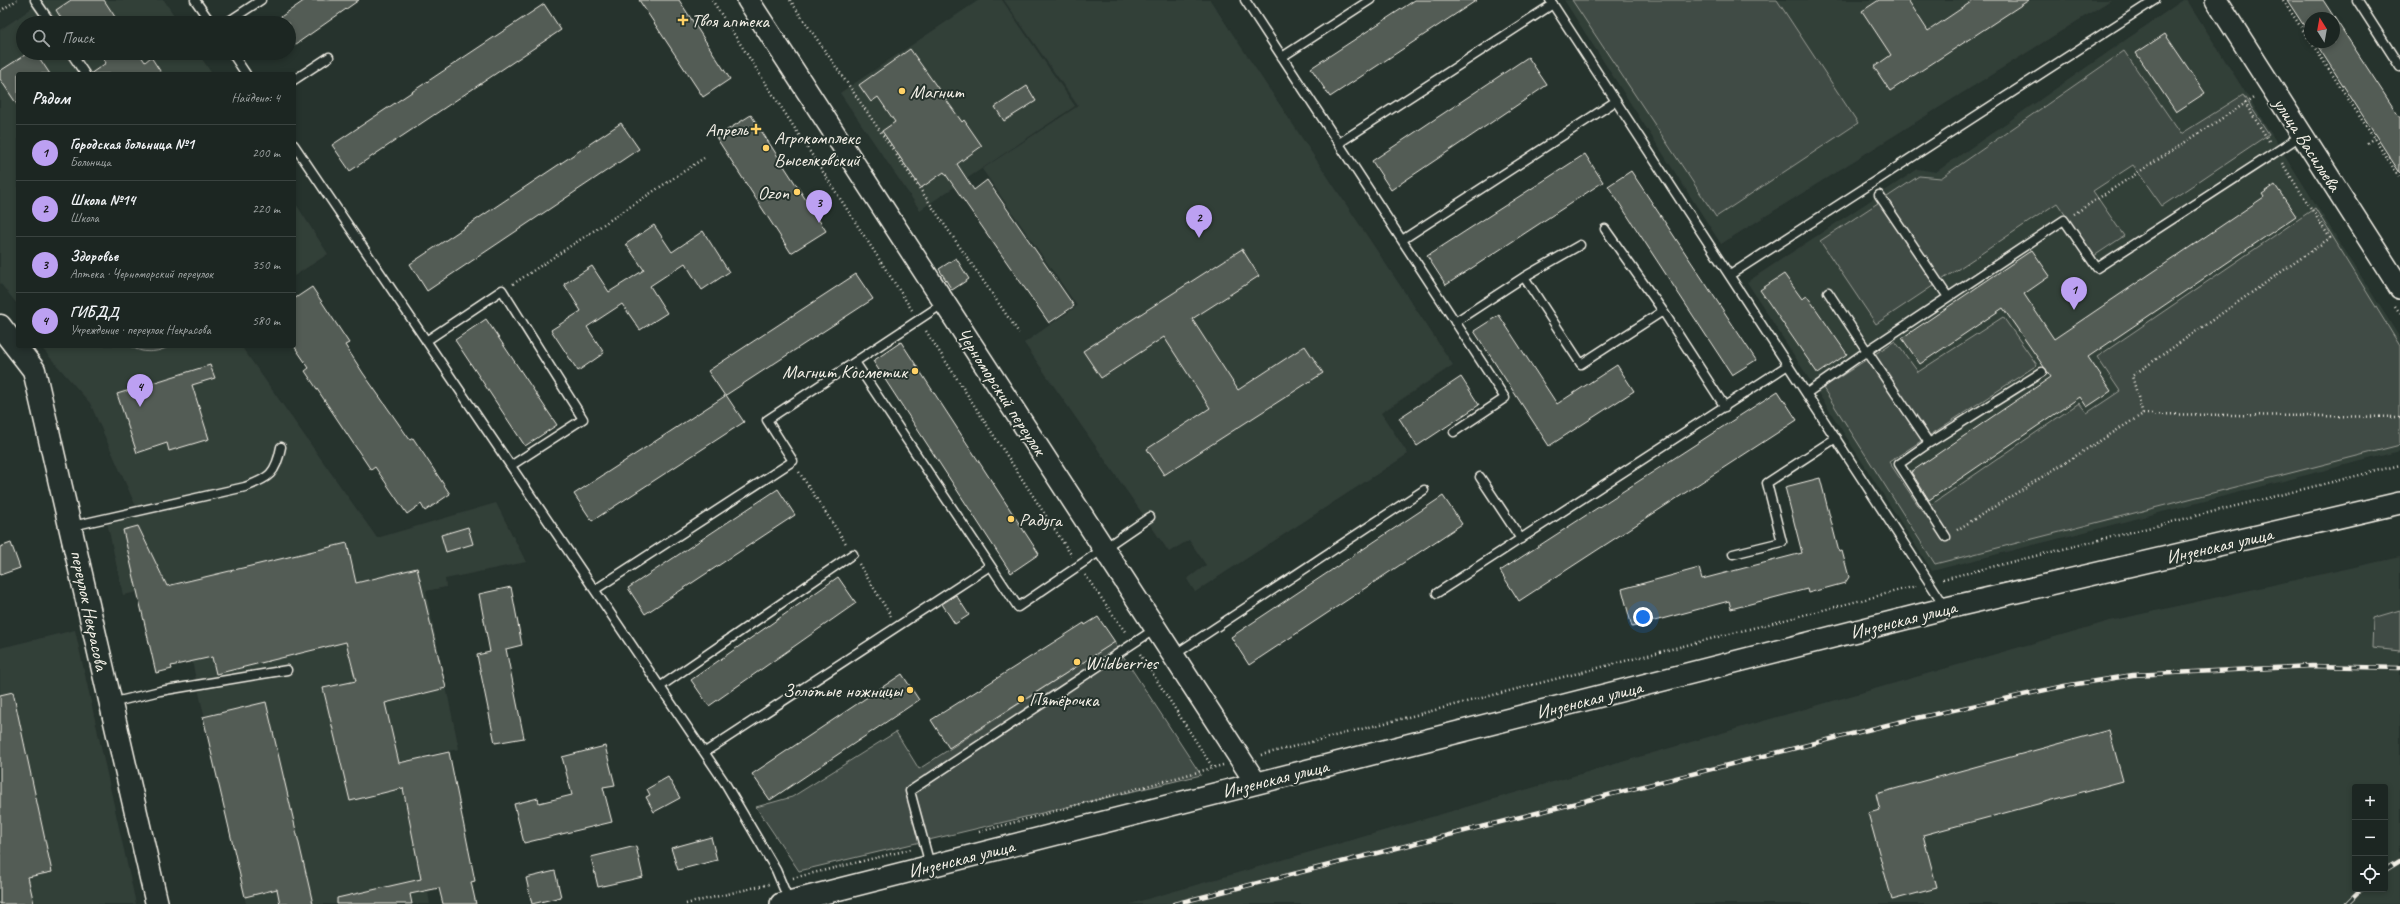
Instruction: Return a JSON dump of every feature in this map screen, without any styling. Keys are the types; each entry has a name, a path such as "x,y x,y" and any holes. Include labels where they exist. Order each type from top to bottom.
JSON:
{"main road":[{"name":"переулок Некрасова","path":"0,326 16,347"},
{"name":"переулок Некрасова","path":"17,348 34,370 72,526 110,703 157,904"}],"street":[{"name":"Черноморский переулок","path":"748,0 1256,783"},
{"name":"улица Васильева","path":"2216,0 2400,288"},
{"name":"Инзенская улица","path":"785,903 927,856 1256,783 1946,608 2400,503"}],"lane":[{"path":"36,0 46,16"},
{"path":"196,0 206,16"},
{"path":"237,16 261,0"},
{"path":"1245,0 1505,398 1454,432"},
{"path":"1282,57 1370,0"},
{"path":"1730,275 2155,0"},
{"path":"2357,0 2400,66"},
{"path":"1339,143 1552,2 1946,608"},
{"path":"296,79 329,57"},
{"path":"76,60 84,72"},
{"path":"237,60 245,72"},
{"path":"1402,240 1616,101"},
{"path":"1807,393 2064,220 2097,268 2302,135"},
{"path":"296,148 705,752 725,783 781,881 785,903"},
{"path":"1879,195 1948,298"},
{"path":"1605,229 1662,311 1725,407"},
{"path":"1455,322 1524,277 1580,245"},
{"path":"1524,277 1581,364 1662,311"},
{"path":"426,341 502,290 584,419 512,465"},
{"path":"1828,292 1929,444"},
{"path":"596,589 793,461 767,420 945,302"},
{"path":"855,362 1018,607 1103,547 1150,517"},
{"path":"1437,594 1788,365"},
{"path":"1946,536 1898,464 2042,372"},
{"path":"1733,554 1782,542 1768,483 1836,438"},
{"path":"72,526 245,487 266,479 278,464 281,447"},
{"path":"1480,477 1520,539"},
{"path":"1173,656 1424,490"},
{"path":"661,686 853,554"},
{"path":"705,752 990,566"},
{"path":"927,856 910,791 1156,629"},
{"path":"110,703 160,691 287,670"}],"path":[{"path":"0,11 17,0"},
{"path":"712,0 918,320 1078,565 1133,644 1213,768"},
{"path":"790,0 1019,333"},
{"path":"2283,0 2304,32"},
{"path":"2315,48 2400,178"},
{"path":"2064,220 2256,96"},
{"path":"2143,414 2132,376 2330,238 2245,103"},
{"path":"2367,143 2374,138"},
{"path":"502,290 704,158"},
{"path":"1946,536 2143,414 2400,417"},
{"path":"976,833 1241,760 1930,582 2400,464"},
{"path":"686,904 781,881 927,856"}],"shaded area":[{"path":"44,0 164,0 174,16 21,16"},
{"path":"979,0 1002,0 1075,106 920,210 840,93"},
{"path":"1004,0 1210,0 1453,365 1381,413 1408,454 1195,592 1187,579 1206,565 1189,540 1169,552 1024,343 1077,306 982,169 1078,106"},
{"path":"1564,0 2111,0 1721,244"},
{"path":"1572,0 1777,0 1858,123 1716,217"},
{"path":"2183,0 2187,0 2400,338 2400,451 1932,571 1747,282 1918,169 1936,172"},
{"path":"16,19 16,60 203,60 211,72 16,72 16,303 0,283 0,30"},
{"path":"2124,51 2181,134 2243,95 2269,134 2162,206 2133,165 2093,191 2124,236 2094,256 2057,203 1876,324 1820,241 1919,176 1941,178"},
{"path":"296,204 328,254 296,275"},
{"path":"2315,208 2400,346 2400,445 1935,564 1823,388 1895,341 1918,372 2003,317 2037,365 1889,462 1922,511 2079,403 2087,413 2120,391 2097,357"},
{"path":"42,348 242,348 377,538 496,503 526,562 445,579 446,587 426,591 459,749 426,755 453,885 428,892 430,904 246,904 192,661 138,592 123,595 107,522 138,511 90,403"},
{"path":"134,348 165,348 150,352"},
{"path":"2400,557 2400,904 1130,904 2110,621"},
{"path":"2400,610 2400,651 2372,648 2373,618"},
{"path":"75,630 136,904 0,904 0,648"},
{"path":"1114,642 1201,775 799,871 756,807 792,797 896,732 919,769"}],"building":[{"path":"71,0 104,0 114,16 60,16 56,10"},
{"path":"305,0 359,0 296,44 296,16 282,16"},
{"path":"639,0 679,0 730,79 703,97"},
{"path":"1415,0 1477,0 1330,97 1311,68"},
{"path":"1879,0 1908,0 1928,31 1974,0 2029,0 1890,91 1874,67 1891,55 1862,11"},
{"path":"2287,0 2323,0 2331,12 2304,12 2304,26"},
{"path":"544,4 561,30 350,171 332,145"},
{"path":"2340,26 2400,118 2400,173 2319,48 2340,48"},
{"path":"2165,34 2205,93 2176,112 2136,53"},
{"path":"910,49 962,122 964,120 982,146 957,164 974,190 987,180 1074,306 1049,323 944,172 921,188 882,131 895,122 878,97 871,102 859,85"},
{"path":"1528,57 1547,85 1391,190 1372,161"},
{"path":"17,60 41,60 49,72 16,72 16,103 0,79 0,71"},
{"path":"104,60 144,60 145,62 147,60 153,60 161,72 93,72 106,63"},
{"path":"1027,86 1036,101 1004,121 995,107"},
{"path":"751,115 826,231 791,253 716,137"},
{"path":"621,123 639,149 427,291 410,264"},
{"path":"1585,154 1603,182 1446,285 1427,256"},
{"path":"1631,171 1756,360 1732,375 1608,186"},
{"path":"2275,185 2296,216 2088,357 2111,391 2087,407 2080,397 1929,500 1911,472 2051,377 2003,308 1920,364 1902,338 2032,250 2050,276 2024,294 2054,339 2264,197 2262,194"},
{"path":"654,225 672,252 703,231 729,272 702,290 685,263 650,286 667,313 640,330 622,304 587,327 604,353 578,371 551,330 581,311 564,284 592,266 609,292 644,270 626,244"},
{"path":"1242,249 1259,276 1192,319 1238,390 1305,346 1323,373 1164,475 1147,449 1210,408 1164,337 1101,378 1083,351"},
{"path":"956,258 969,279 952,290 939,269"},
{"path":"856,274 873,299 726,395 744,422 592,521 574,494 725,396 708,371"},
{"path":"1784,274 1802,299 1807,296 1847,354 1818,374 1760,290"},
{"path":"312,287 349,343 345,345 363,373 410,440 413,438 450,494 425,511 421,504 407,514 375,467 371,470 305,371 309,368 295,348 296,298"},
{"path":"1499,315 1557,404 1617,365 1634,391 1549,446 1474,331"},
{"path":"486,319 557,425 525,446 455,340"},
{"path":"901,342 1039,554 1011,573 873,361"},
{"path":"210,365 215,378 192,385 209,439 169,451 167,443 137,453 117,394"},
{"path":"1461,377 1479,405 1417,446 1399,418"},
{"path":"1778,391 1797,420 1519,601 1500,571"},
{"path":"1820,478 1839,552 1842,551 1849,577 1845,583 1808,593 1807,589 1731,609 1729,601 1632,627 1622,589 1699,568 1702,579 1802,553 1785,487"},
{"path":"778,489 795,515 645,614 628,588"},
{"path":"1443,496 1462,524 1249,665 1231,637"},
{"path":"138,526 167,586 347,543 356,583 417,568 446,688 385,703 399,763 449,752 475,881 471,882 476,904 443,904 439,888 410,894 412,904 337,904 337,898 421,879 403,788 350,801 323,688 356,681 346,642 216,674 212,657 171,666 172,669 156,673 123,530"},
{"path":"468,527 473,544 446,552 441,535"},
{"path":"11,543 20,568 0,575 0,547"},
{"path":"838,577 856,603 709,706 691,680"},
{"path":"511,587 522,645 506,649 524,738 495,743 477,655 490,652 479,594"},
{"path":"956,595 969,615 955,624 942,604"},
{"path":"1098,617 1115,642 949,748 931,720 1084,623 1085,625"},
{"path":"902,674 919,700 770,800 752,774"},
{"path":"13,692 52,872 28,877 34,904 0,904 0,695"},
{"path":"266,702 313,904 280,904 277,889 245,897 203,717"},
{"path":"2109,730 2123,781 1923,835 1937,888 1892,900 1868,813 1880,810 1876,794"},
{"path":"605,746 615,785 603,787 612,822 524,843 514,804 538,798 539,803 572,795 562,757"},
{"path":"668,777 680,798 654,812 646,797 650,795 647,789"},
{"path":"711,837 717,860 678,870 671,848"},
{"path":"636,846 643,877 598,887 591,857"},
{"path":"555,871 561,897 532,904 526,878"}],"railway":[{"path":"1174,904 1903,721 2064,686 2133,675 2312,666 2400,668"},
{"path":"2388,868 2400,861"},
{"path":"2347,904 2359,892"}],"place":[{"name":"Твоя аптека","path":"683,20"},
{"name":"Магнит","path":"902,91"},
{"name":"Апрель","path":"756,129"},
{"name":"Агрокомплекс Выселковский","path":"766,148"},
{"name":"Ozon","path":"797,192"},
{"name":"Здоровье","path":"819,223"},
{"name":"Школа №14","path":"1199,238"},
{"name":"Городская больница №1","path":"2074,310"},
{"name":"Магнит Косметик","path":"915,371"},
{"name":"ГИБДД","path":"140,407"},
{"name":"Радуга","path":"1011,519"},
{"name":"Wildberries","path":"1077,662"},
{"name":"Золотые ножницы","path":"910,690"},
{"name":"Пятёрочка","path":"1021,699"}]}
